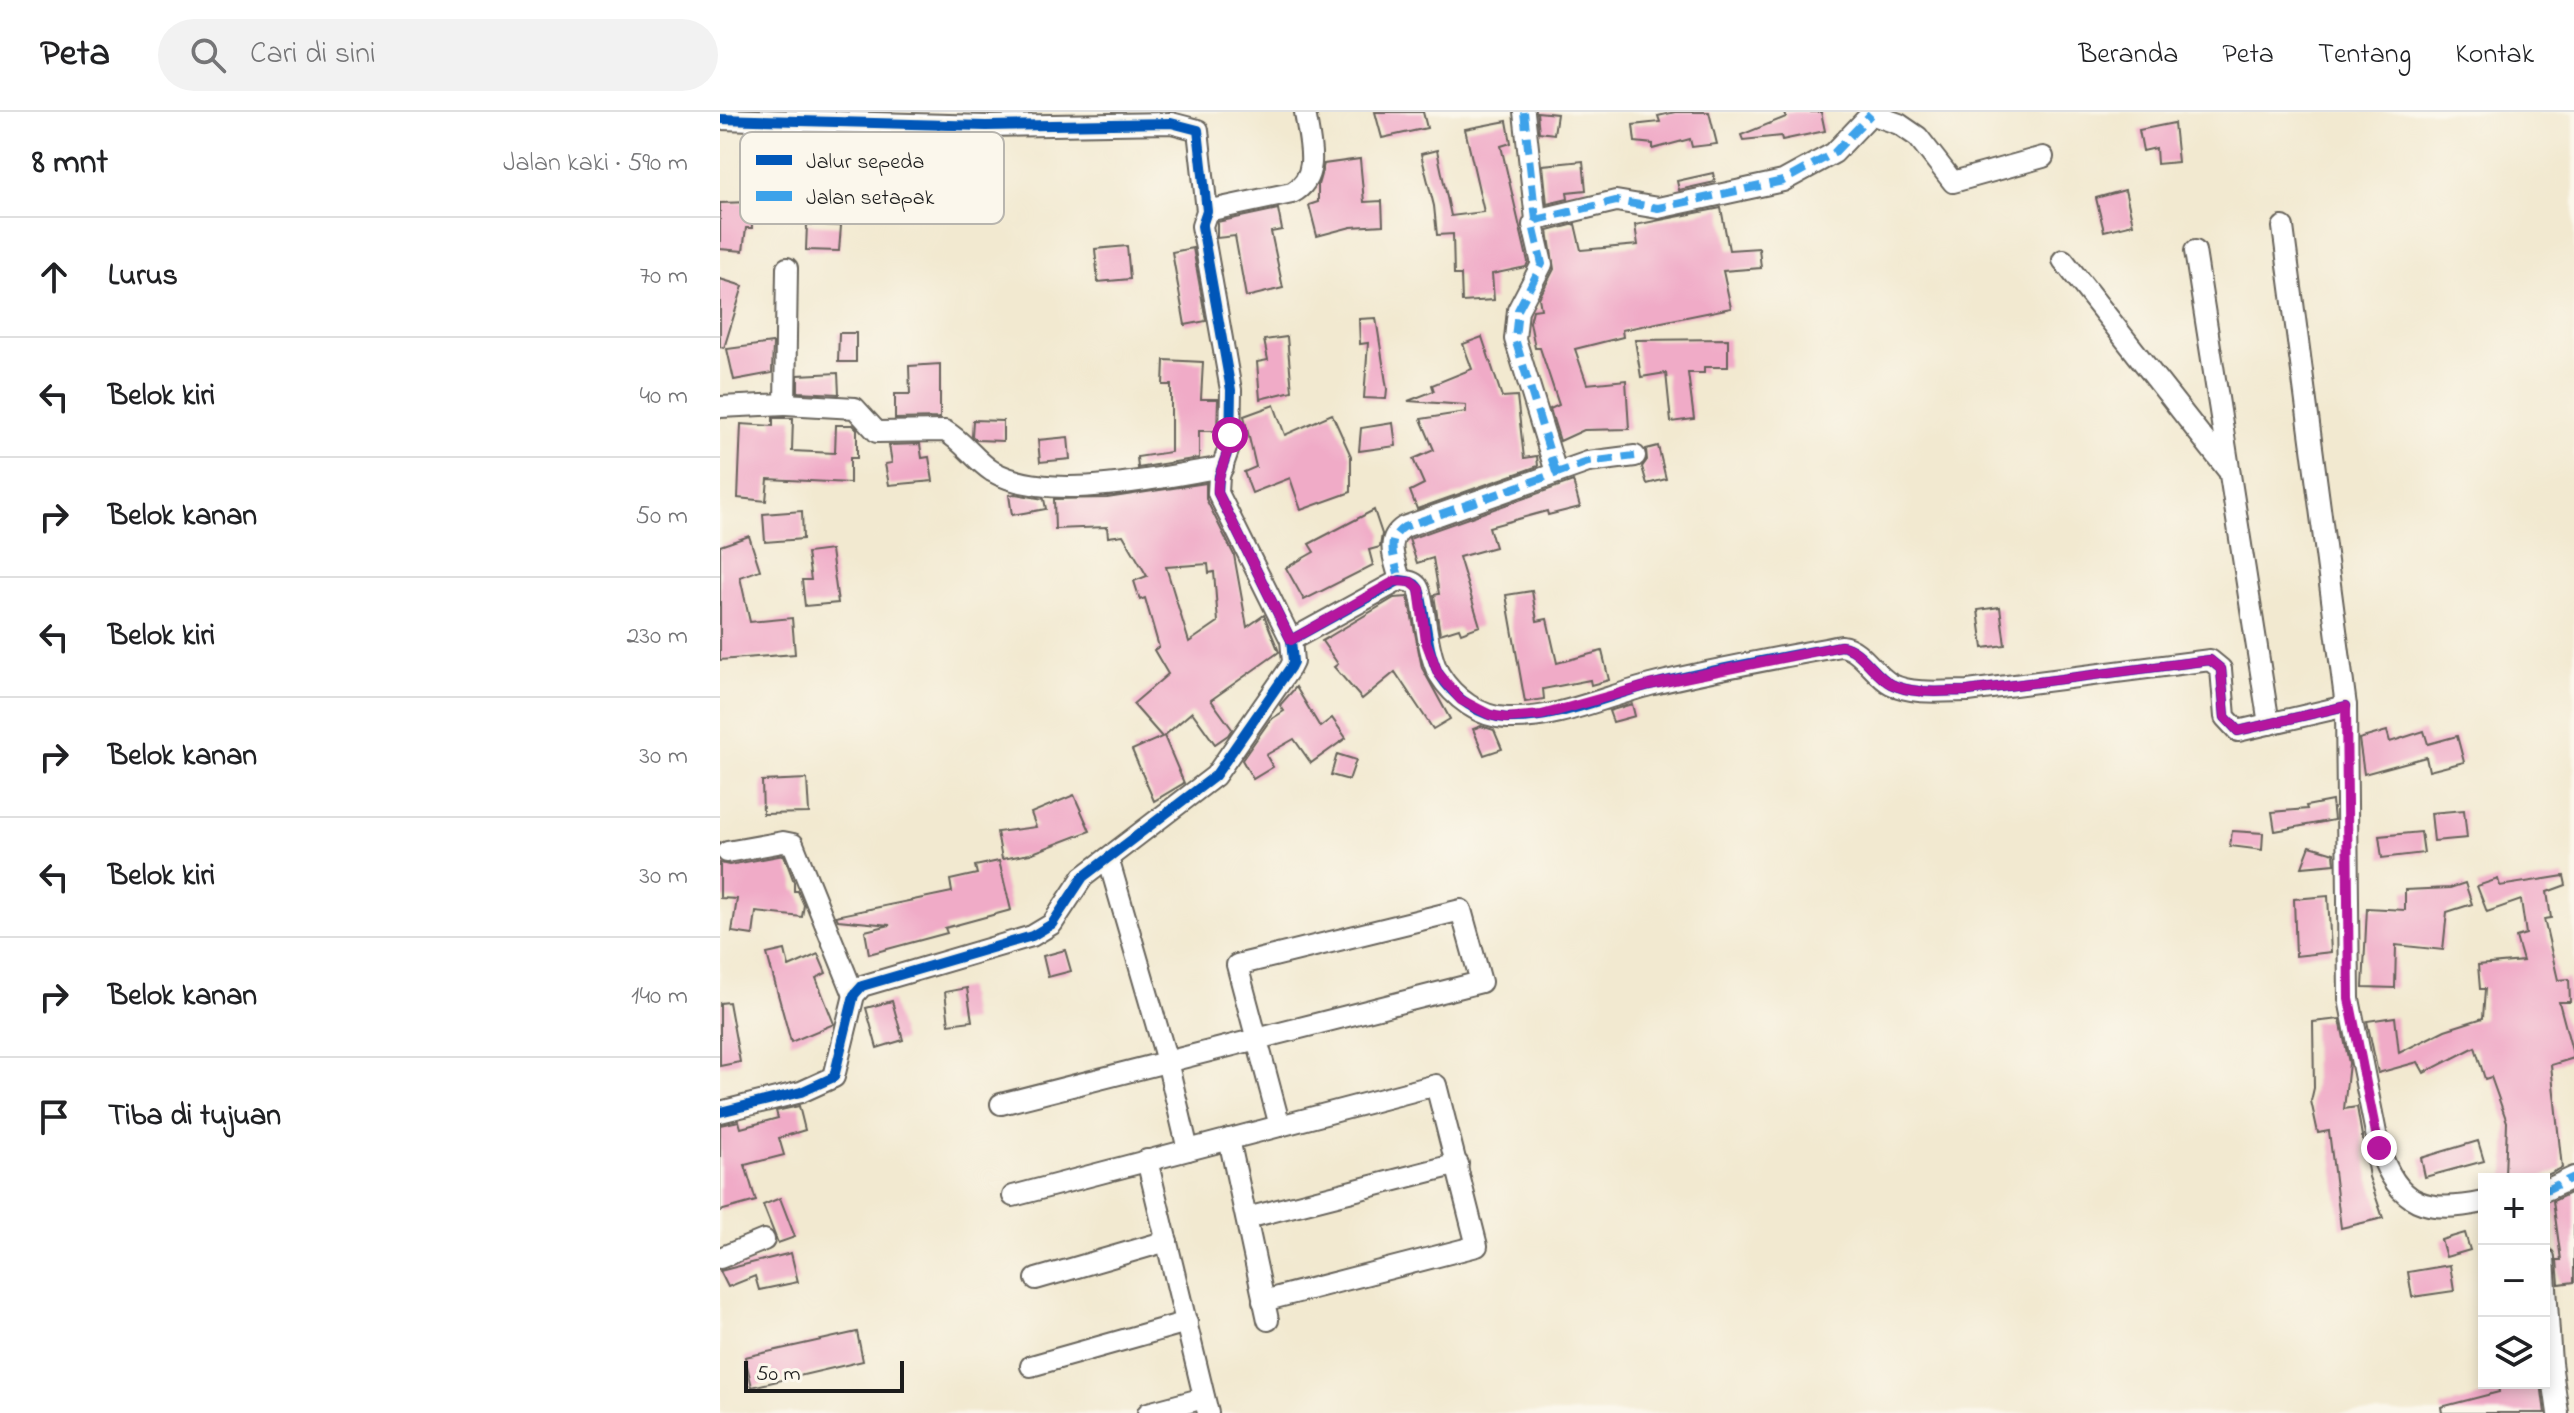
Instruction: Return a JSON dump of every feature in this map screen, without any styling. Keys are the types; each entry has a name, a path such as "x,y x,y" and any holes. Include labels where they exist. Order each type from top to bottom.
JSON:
{"street":[{"path":"1524,112 1536,220 1533,225 1542,264 1518,310 1515,339 1556,472"},
{"path":"1207,211 1292,193 1303,186 1312,167 1307,113"},
{"path":"1536,220 1616,201 1658,208 1783,181 1834,153 1871,114 1899,124 1918,137 1948,179 1957,183 2043,157"},
{"path":"720,119 886,117 1171,123 1198,130 1207,211 1202,226 1231,390 1230,445 1217,484 1222,506 1291,640 1293,662 1215,776 1083,877 1058,917 1040,932 876,979 862,986 854,995 834,1077 801,1092 720,1112"},
{"path":"2283,227 2346,706 2349,999 2379,1148 2398,1190 2425,1204 2448,1209 2478,1203"},
{"path":"2195,251 2269,724"},
{"path":"2063,260 2230,473"},
{"path":"785,404 787,268"},
{"path":"720,407 785,404 855,408 871,429 882,433 945,431 993,471 1029,482 1113,485 1223,467"},
{"path":"1400,580 1391,543 1399,529 1556,472 1603,459 1635,456"},
{"path":"1291,640 1400,580 1411,582 1419,589 1426,642 1438,673 1461,700 1490,715 1506,718 1542,715 1662,682 1841,646 1851,648 1891,684 1929,691 1968,691 2210,660 2221,669 2228,724 2238,731 2346,706"},
{"path":"727,852 780,843 793,844 854,995"},
{"path":"1108,858 1167,1061 1188,1150"},
{"path":"1001,1104 1167,1061 1259,1038 1481,982 1461,910 1237,965 1259,1038 1280,1126"},
{"path":"1013,1196 1147,1160 1436,1085 1477,1246 1266,1310 1229,1139"},
{"path":"1147,1160 1206,1406 1148,1413"},
{"path":"1247,1218 1458,1164"},
{"path":"2550,1188 2574,1177"},
{"path":"720,1258 764,1240"},
{"path":"1036,1279 1167,1241"},
{"path":"2549,1317 2558,1413"},
{"path":"1031,1366 1187,1322"}],"building":[{"path":"1375,112 1423,112 1427,128 1382,138"},
{"path":"1537,112 1557,114 1554,134 1539,132"},
{"path":"1675,112 1709,112 1717,144 1692,147 1690,139 1653,149 1653,144 1635,142 1633,125 1660,122 1658,116"},
{"path":"1785,112 1821,112 1825,131 1782,140 1781,136 1743,140 1741,135 1786,117"},
{"path":"1507,121 1511,143 1501,146 1528,262 1526,267 1492,274 1494,300 1462,302 1461,275 1454,275 1453,234 1437,235 1434,206 1421,154 1437,150 1451,216 1484,212 1465,129"},
{"path":"2174,123 2178,162 2157,164 2156,148 2143,151 2139,130"},
{"path":"1360,159 1364,202 1382,201 1383,225 1351,227 1317,236 1309,205 1318,202 1318,185 1324,164"},
{"path":"1583,161 1586,190 1567,192 1568,199 1547,204 1543,165"},
{"path":"1713,173 1715,182 1679,190 1677,181"},
{"path":"2125,190 2133,224 2104,231 2096,198"},
{"path":"740,202 740,224 752,224 752,228 746,228 743,251 720,249 720,203"},
{"path":"1721,208 1729,250 1759,248 1761,268 1723,271 1731,308 1622,330 1623,337 1575,349 1587,384 1626,380 1629,429 1584,430 1560,441 1550,409 1559,405 1540,348 1535,348 1530,322 1533,310 1541,309 1539,298 1554,269 1548,231 1575,224 1581,250 1638,245 1635,225"},
{"path":"1278,209 1282,230 1271,232 1283,288 1246,297 1235,236 1217,238 1217,222"},
{"path":"807,224 841,226 839,251 806,250"},
{"path":"1127,246 1130,279 1098,282 1095,249"},
{"path":"1193,248 1206,321 1185,325 1172,252"},
{"path":"720,279 743,286 724,348 720,347"},
{"path":"1376,318 1386,399 1364,398 1368,343 1360,344 1359,319"},
{"path":"839,333 856,333 856,362 838,362"},
{"path":"1287,337 1292,391 1260,399 1257,362 1268,360 1264,340"},
{"path":"1482,337 1502,397 1517,396 1524,458 1537,456 1538,466 1417,509 1410,491 1424,484 1413,459 1434,450 1421,419 1466,412 1466,405 1408,401 1434,391 1432,385 1472,369 1463,344"},
{"path":"1728,339 1728,367 1704,367 1704,373 1688,373 1694,419 1671,422 1666,373 1641,377 1635,340"},
{"path":"773,343 772,373 734,380 727,349"},
{"path":"1164,360 1203,362 1201,399 1218,399 1217,431 1199,431 1199,458 1138,468 1137,457 1171,452 1171,385 1163,385"},
{"path":"940,364 940,418 895,419 895,394 910,394 909,366"},
{"path":"838,373 839,394 798,392 798,375"},
{"path":"1274,405 1285,435 1332,414 1351,456 1351,492 1301,510 1290,478 1252,493 1244,472 1256,467 1244,416"},
{"path":"773,418 793,418 792,451 835,453 836,425 853,425 857,429 857,458 850,458 850,483 768,479 766,501 738,498 741,424 773,426"},
{"path":"973,420 1003,421 1003,441 977,440 972,436"},
{"path":"1393,423 1396,446 1359,451 1361,428"},
{"path":"1068,437 1070,459 1040,462 1038,440"},
{"path":"920,444 922,458 929,457 933,481 889,485 885,464 892,463 889,445"},
{"path":"1658,446 1666,479 1647,484 1642,467 1647,460 1646,449"},
{"path":"1573,481 1580,507 1548,515 1547,511 1489,527 1495,547 1459,557 1480,626 1461,633 1459,628 1440,634 1434,595 1439,594 1433,558 1417,563 1409,539"},
{"path":"1206,483 1206,499 1234,555 1247,627 1264,615 1279,652 1211,700 1232,729 1228,735 1215,744 1192,712 1164,736 1184,783 1154,801 1132,750 1162,737 1133,704 1168,674 1154,650 1159,647 1145,598 1140,600 1134,581 1147,576 1123,535 1108,537 1107,527 1055,529 1054,499 1107,498","holes":["1208,564 1209,573 1214,572 1218,622 1189,642 1166,567"]},
{"path":"1009,495 1044,499 1046,509 1012,515"},
{"path":"1374,510 1382,534 1380,547 1369,550 1373,565 1304,600 1286,568 1314,552 1309,544"},
{"path":"802,511 803,539 765,542 763,514"},
{"path":"749,536 760,570 740,577 750,622 792,618 795,654 720,660 720,546"},
{"path":"831,550 838,603 805,606 802,580 811,580 807,553"},
{"path":"1532,591 1537,621 1547,619 1557,663 1602,651 1609,680 1591,685 1590,680 1543,689 1544,699 1525,702 1506,595"},
{"path":"1408,597 1422,668 1450,719 1433,729 1395,672 1362,699 1334,667 1338,664 1322,641 1394,598"},
{"path":"2000,607 2005,645 1983,648 1978,610"},
{"path":"1296,687 1320,727 1332,718 1346,738 1311,763 1294,739 1266,755 1273,767 1253,779 1242,760 1270,720 1284,711 1280,705"},
{"path":"1632,704 1635,716 1613,722 1609,711"},
{"path":"1481,726 1494,730 1502,749 1484,755 1473,729"},
{"path":"2387,731 2390,742 2424,731 2428,744 2457,736 2464,762 2429,771 2426,757 2364,774 2359,739"},
{"path":"1337,754 1356,760 1349,780 1331,775"},
{"path":"807,779 809,813 763,814 762,781"},
{"path":"1074,795 1090,831 1030,854 1002,859 997,832 1036,827 1031,813"},
{"path":"2332,801 2334,820 2275,831 2272,812 2307,809 2306,806"},
{"path":"2464,810 2467,838 2434,841 2431,813"},
{"path":"2232,831 2263,833 2262,850 2230,846"},
{"path":"2421,832 2424,853 2382,858 2379,836"},
{"path":"2310,846 2334,853 2335,864 2302,867"},
{"path":"784,855 794,882 794,891 798,891 804,905 802,917 756,912 753,935 732,932 737,899 720,898 720,863 729,865"},
{"path":"999,861 1011,910 945,928 947,933 869,954 865,931 890,925 838,920 836,916 952,892 950,880 977,874 975,866"},
{"path":"2564,876 2566,885 2547,892 2551,918 2544,919 2558,980 2569,979 2570,1002 2559,1002 2574,1058 2551,1065 2562,1168 2550,1174 2505,1173 2507,1122 2491,1077 2485,1079 2475,1047 2424,1073 2418,1062 2378,1073 2367,1021 2395,1017 2399,1053 2445,1030 2483,1018 2485,989 2480,989 2478,965 2523,961 2516,937 2526,934 2521,900 2487,912 2477,886 2498,879 2500,886"},
{"path":"2465,883 2472,904 2447,912 2443,950 2396,945 2395,988 2363,987 2367,908 2405,910 2405,890 2450,888"},
{"path":"2328,896 2331,952 2296,956 2294,899"},
{"path":"785,950 789,967 818,954 826,973 816,978 834,1024 791,1042 767,954"},
{"path":"1065,950 1071,971 1048,977 1043,956"},
{"path":"967,988 972,1021 949,1024 945,992"},
{"path":"892,1001 903,1040 877,1048 866,1008"},
{"path":"729,1002 740,1062 720,1066 720,1003"},
{"path":"2340,1019 2349,1063 2344,1109 2357,1107 2369,1177 2383,1218 2341,1228 2329,1131 2318,1133 2311,1101 2314,1088 2313,1022"},
{"path":"799,1106 805,1130 779,1138 784,1155 745,1165 756,1201 720,1211 720,1125 739,1121 741,1128 778,1118 776,1111"},
{"path":"2478,1141 2484,1161 2425,1177 2421,1158"},
{"path":"2574,1191 2574,1282 2559,1284 2557,1260 2561,1260 2553,1201"},
{"path":"780,1198 795,1237 778,1243 763,1205"},
{"path":"2465,1233 2470,1250 2446,1257 2441,1240"},
{"path":"791,1253 798,1282 759,1290 755,1276 728,1287 720,1271"},
{"path":"2450,1265 2454,1291 2412,1297 2408,1272"},
{"path":"857,1332 863,1361 752,1387 745,1357"},
{"path":"2499,1389 2542,1389 2545,1413 2442,1413 2441,1407 2499,1392"}],"marked path":[{"path":"1524,112 1536,220"},
{"path":"1556,472 1515,339 1518,310 1542,264 1533,225 1536,220 1616,201 1658,208 1783,181 1834,153 1871,114"},
{"path":"1400,580 1393,544 1394,538 1404,527 1588,462 1635,456"},
{"path":"2550,1188 2574,1177"}],"cycle path":[{"path":"720,119 986,126 1171,123 1198,130 1207,211 1202,226 1231,390 1230,445 1219,476 1218,493 1291,640 1293,662 1215,776 1083,877 1052,924 1032,936 862,986 854,995 834,1077 801,1092 720,1112"},
{"path":"1291,640 1400,580 1414,583 1420,591 1431,651 1439,674 1468,705 1498,717 1544,715 1674,679 1841,646 1855,652 1891,684 1929,692 1968,691 2210,660 2221,669 2225,717 2238,731 2346,706"}],"route":[{"path":"1230,435 1230,445 1217,484 1218,493 1291,640 1395,581 1411,582 1419,589 1426,642 1438,673 1461,700 1490,715 1506,718 1542,715 1649,685 1841,646 1851,648 1891,684 1929,691 1968,691 2215,661 2223,676 2225,717 2228,724 2238,731 2346,706 2349,999 2379,1148"}]}
